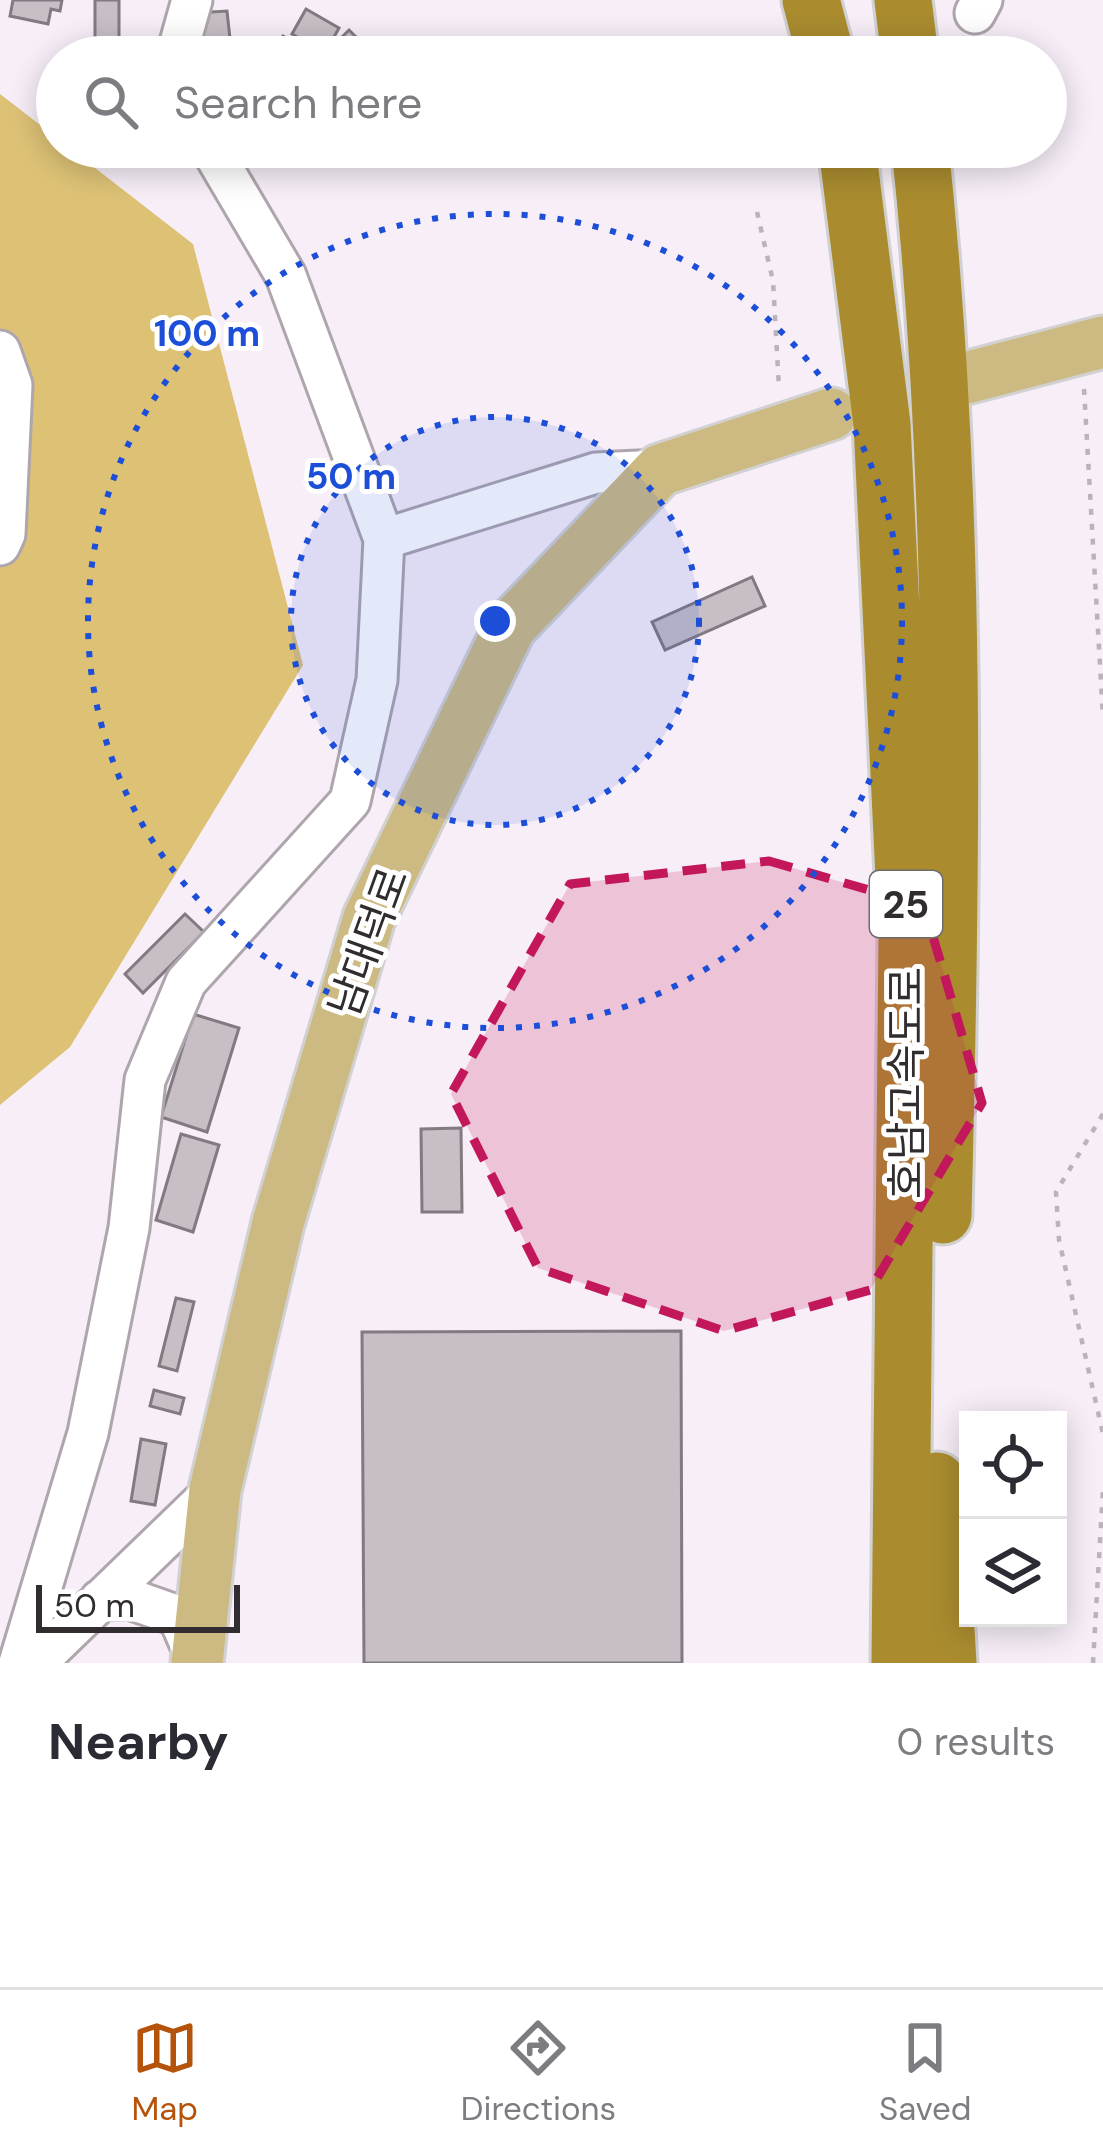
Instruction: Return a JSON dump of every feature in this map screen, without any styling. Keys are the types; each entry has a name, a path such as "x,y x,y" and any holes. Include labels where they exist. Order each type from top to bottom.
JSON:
{"highway":[{"path":"811,0 820,36"},
{"path":"903,0 907,36"},
{"name":"호남고속도로","path":"850,168 884,446 907,938 900,1663"},
{"name":"호남고속도로","path":"922,168 950,558 952,843 933,1663"},
{"path":"937,1474 948,1663"}],"main road":[{"path":"966,378 1093,344"},
{"name":"남대덕로","path":"197,1662 215,1490 278,1223 369,918 510,627 660,470 831,414"}],"street":[{"path":"179,36 184,2"},
{"path":"19,1663 88,1432 129,1228 145,1080 186,982 350,801 377,680 384,539 286,276 222,168"},
{"path":"0,351 12,386 5,534 0,545"},
{"path":"384,539 596,473 660,470"},
{"path":"35,1663 215,1490"},
{"path":"100,1600 130,1599 178,1616 197,1662"}],"path":[{"path":"757,212 773,281 782,376 768,434"},
{"path":"1093,344 1084,458 1103,717"},
{"path":"1103,1114 1056,1192 1059,1240 1103,1434"},
{"path":"1094,1663 1103,1489"}],"highlighted area":[{"path":"769,861 924,906 982,1103 870,1290 724,1331 538,1268 451,1094 570,884"}],"shaded area":[{"path":"0,94 36,122 36,168 95,168 193,244 303,665 70,1047 0,1105"}],"building":[{"path":"13,0 62,0 60,11 51,9 48,24 10,16"},
{"path":"95,0 119,0 119,36 95,36"},
{"path":"306,9 339,28 335,36 292,34"},
{"path":"227,11 230,36 192,36 196,13"},
{"path":"752,577 765,606 665,650 652,622"},
{"path":"185,914 204,932 143,993 125,974"},
{"path":"193,1014 239,1028 207,1132 161,1117"},
{"path":"461,1128 462,1212 422,1212 421,1129"},
{"path":"181,1134 219,1145 193,1232 156,1220"},
{"path":"176,1298 194,1302 177,1371 159,1366"},
{"path":"681,1331 682,1663 364,1663 362,1332"},
{"path":"154,1390 184,1398 180,1414 150,1406"},
{"path":"141,1439 166,1444 155,1505 131,1501"}]}
